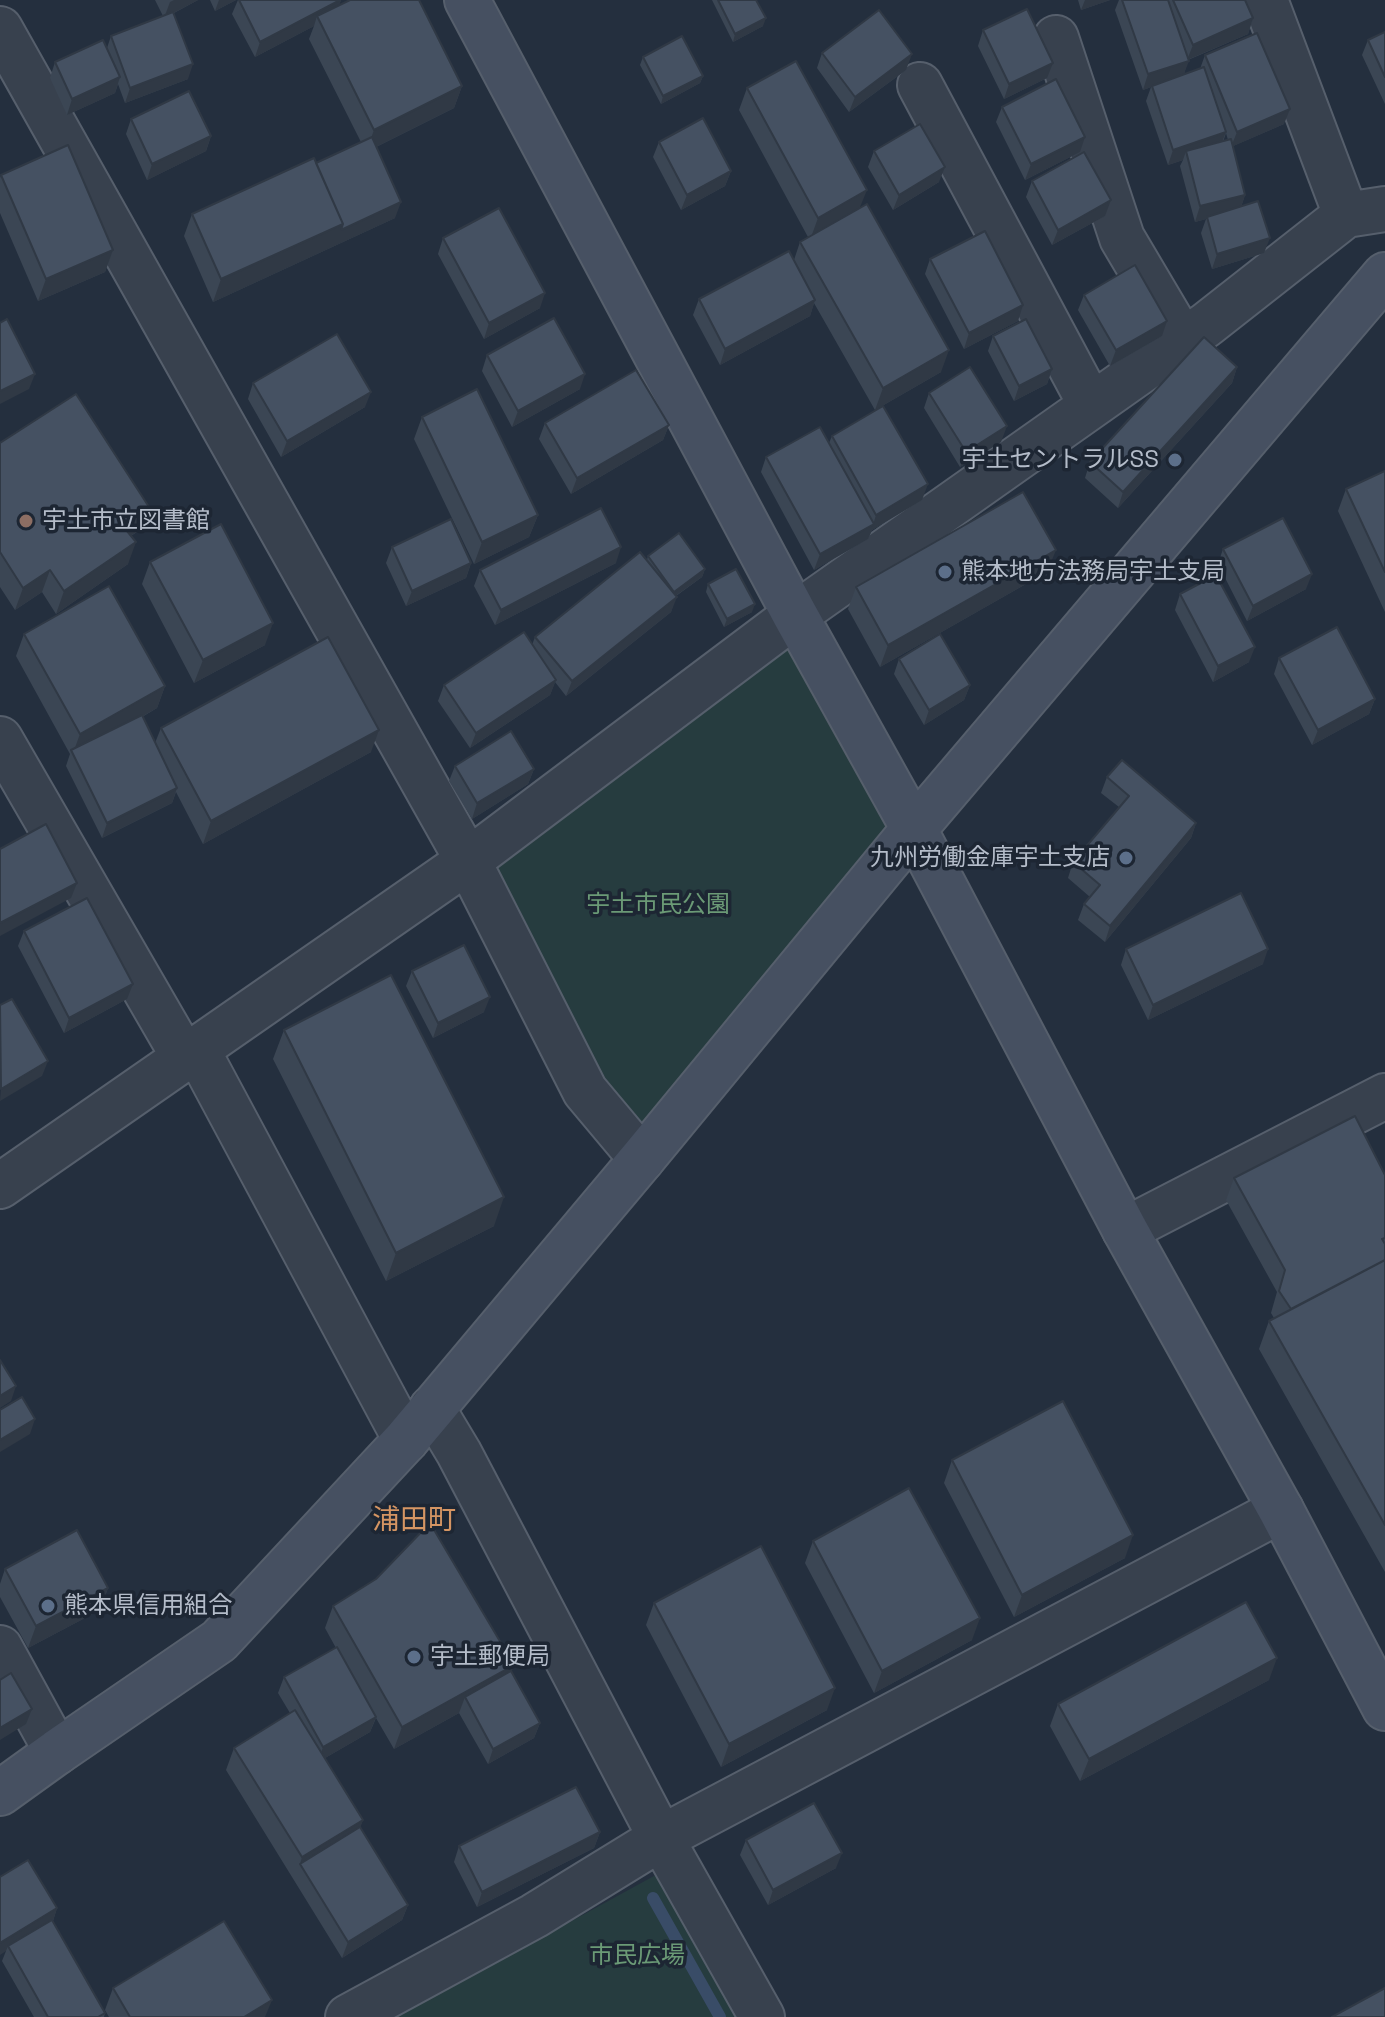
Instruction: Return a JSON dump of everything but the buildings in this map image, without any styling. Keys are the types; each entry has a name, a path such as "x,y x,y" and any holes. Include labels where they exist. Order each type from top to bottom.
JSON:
{"street":[{"path":"467,0 795,615 914,829 1125,1230 1281,1510 1385,1708"},
{"path":"0,1186 468,861 795,615 1365,212 1265,0"},
{"path":"0,29 468,861 585,1091 642,1159"},
{"path":"1056,38 1122,238 1183,341"},
{"path":"920,85 1091,405"},
{"path":"0,1793 219,1641 419,1424 914,829 1385,275"},
{"path":"0,739 419,1424 459,1453 661,1838 762,2017"},
{"path":"1125,1230 1385,1096"},
{"path":"348,2017 534,1916 661,1838 1281,1510"},
{"path":"0,1648 57,1752"}],"green space":[{"name":"宇土市民公園","path":"795,615 914,829 642,1159 468,861"},
{"name":"市民広場","path":"665,1870 749,2017 396,2017"}],"waterway":[{"path":"653,1898 720,2017"}],"place":[{"name":"宇土セントラルSS","path":"1175,460"},
{"name":"宇土市立図書館","path":"26,521"},
{"name":"熊本地方法務局宇土支局","path":"945,572"},
{"name":"九州労働金庫宇土支店","path":"1126,858"},
{"name":"熊本県信用組合","path":"48,1606"},
{"name":"宇土郵便局","path":"414,1657"}],"district":[{"name":"浦田町","path":"414,1521"}]}
